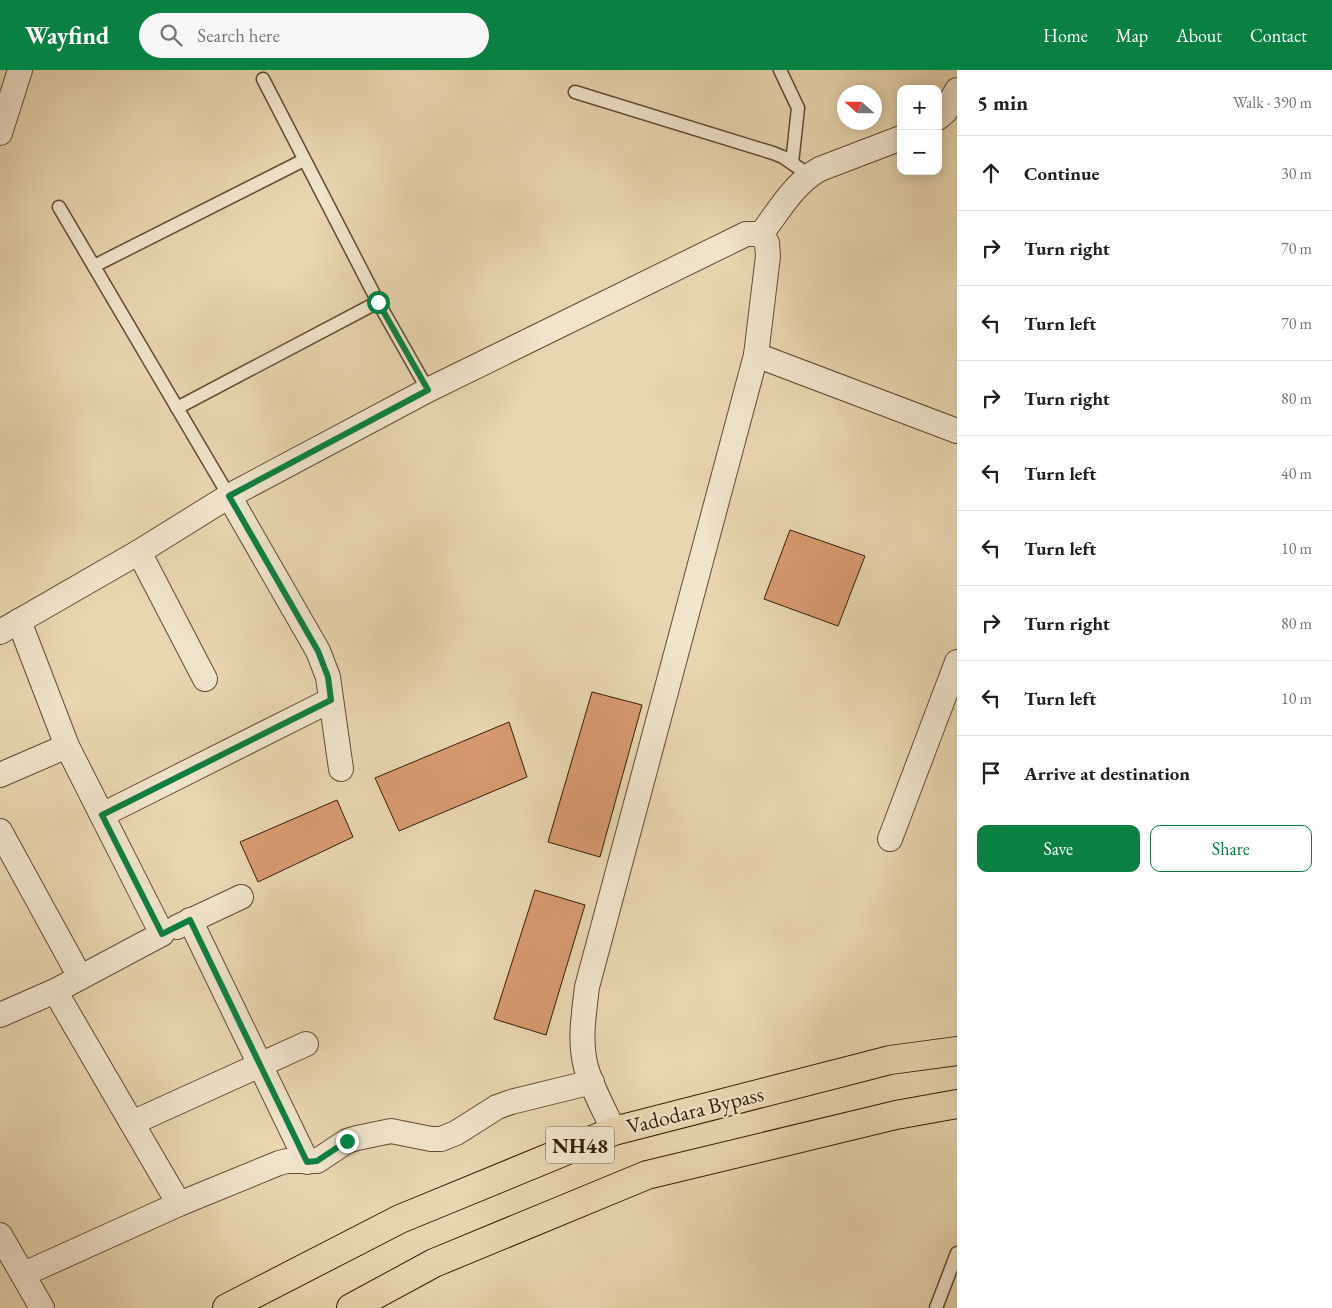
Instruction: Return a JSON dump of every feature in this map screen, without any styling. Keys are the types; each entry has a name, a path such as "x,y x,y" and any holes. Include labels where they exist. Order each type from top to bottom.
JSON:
{"highway":[{"name":"Vadodara Bypass","path":"227,1308 400,1219 614,1131 890,1060 957,1051"},
{"name":"NH48","path":"351,1308 434,1263 647,1175 896,1115 957,1104"}],"street":[{"path":"0,133 20,70"},
{"path":"942,115 957,90"},
{"path":"761,234 799,184 800,169 820,169 897,140"},
{"path":"162,934 9,626 139,552 229,496 428,390 746,234 761,234"},
{"path":"614,1131 586,1067 583,1044 583,1020 588,986 756,355 768,256 767,243 761,234"},
{"path":"756,355 957,431"},
{"path":"229,496 318,651 328,677 341,769"},
{"path":"139,552 205,679"},
{"path":"890,839 957,662"},
{"path":"102,815 331,700"},
{"path":"0,776 67,746"},
{"path":"0,832 80,977"},
{"path":"1,1011 55,991 162,934 241,897"},
{"path":"190,920 307,1162"},
{"path":"55,991 179,1204"},
{"path":"132,1123 306,1044"},
{"path":"24,1274 179,1204 278,1163 287,1161 317,1161 347,1141 392,1131 430,1139 441,1139 456,1133 497,1107 592,1082"},
{"path":"0,1234 42,1308"}],"lane":[{"path":"780,70 798,108 800,169"},
{"path":"262,78 378,302 428,390"},
{"path":"575,92 773,152 800,169"},
{"path":"94,266 304,160"},
{"path":"59,207 229,496"},
{"path":"177,408 378,302"},
{"path":"936,1308 957,1252"}],"building":[{"path":"790,530 865,556 838,626 764,599"},
{"path":"592,692 642,705 600,857 548,842"},
{"path":"509,722 527,777 399,831 375,778"},
{"path":"337,800 353,837 258,882 240,842"},
{"path":"535,890 585,905 546,1035 494,1019"}],"route":[{"path":"347,1141 317,1161 307,1162 190,920 162,934 102,815 331,700 328,677 318,651 229,496 428,390 378,302"}]}
